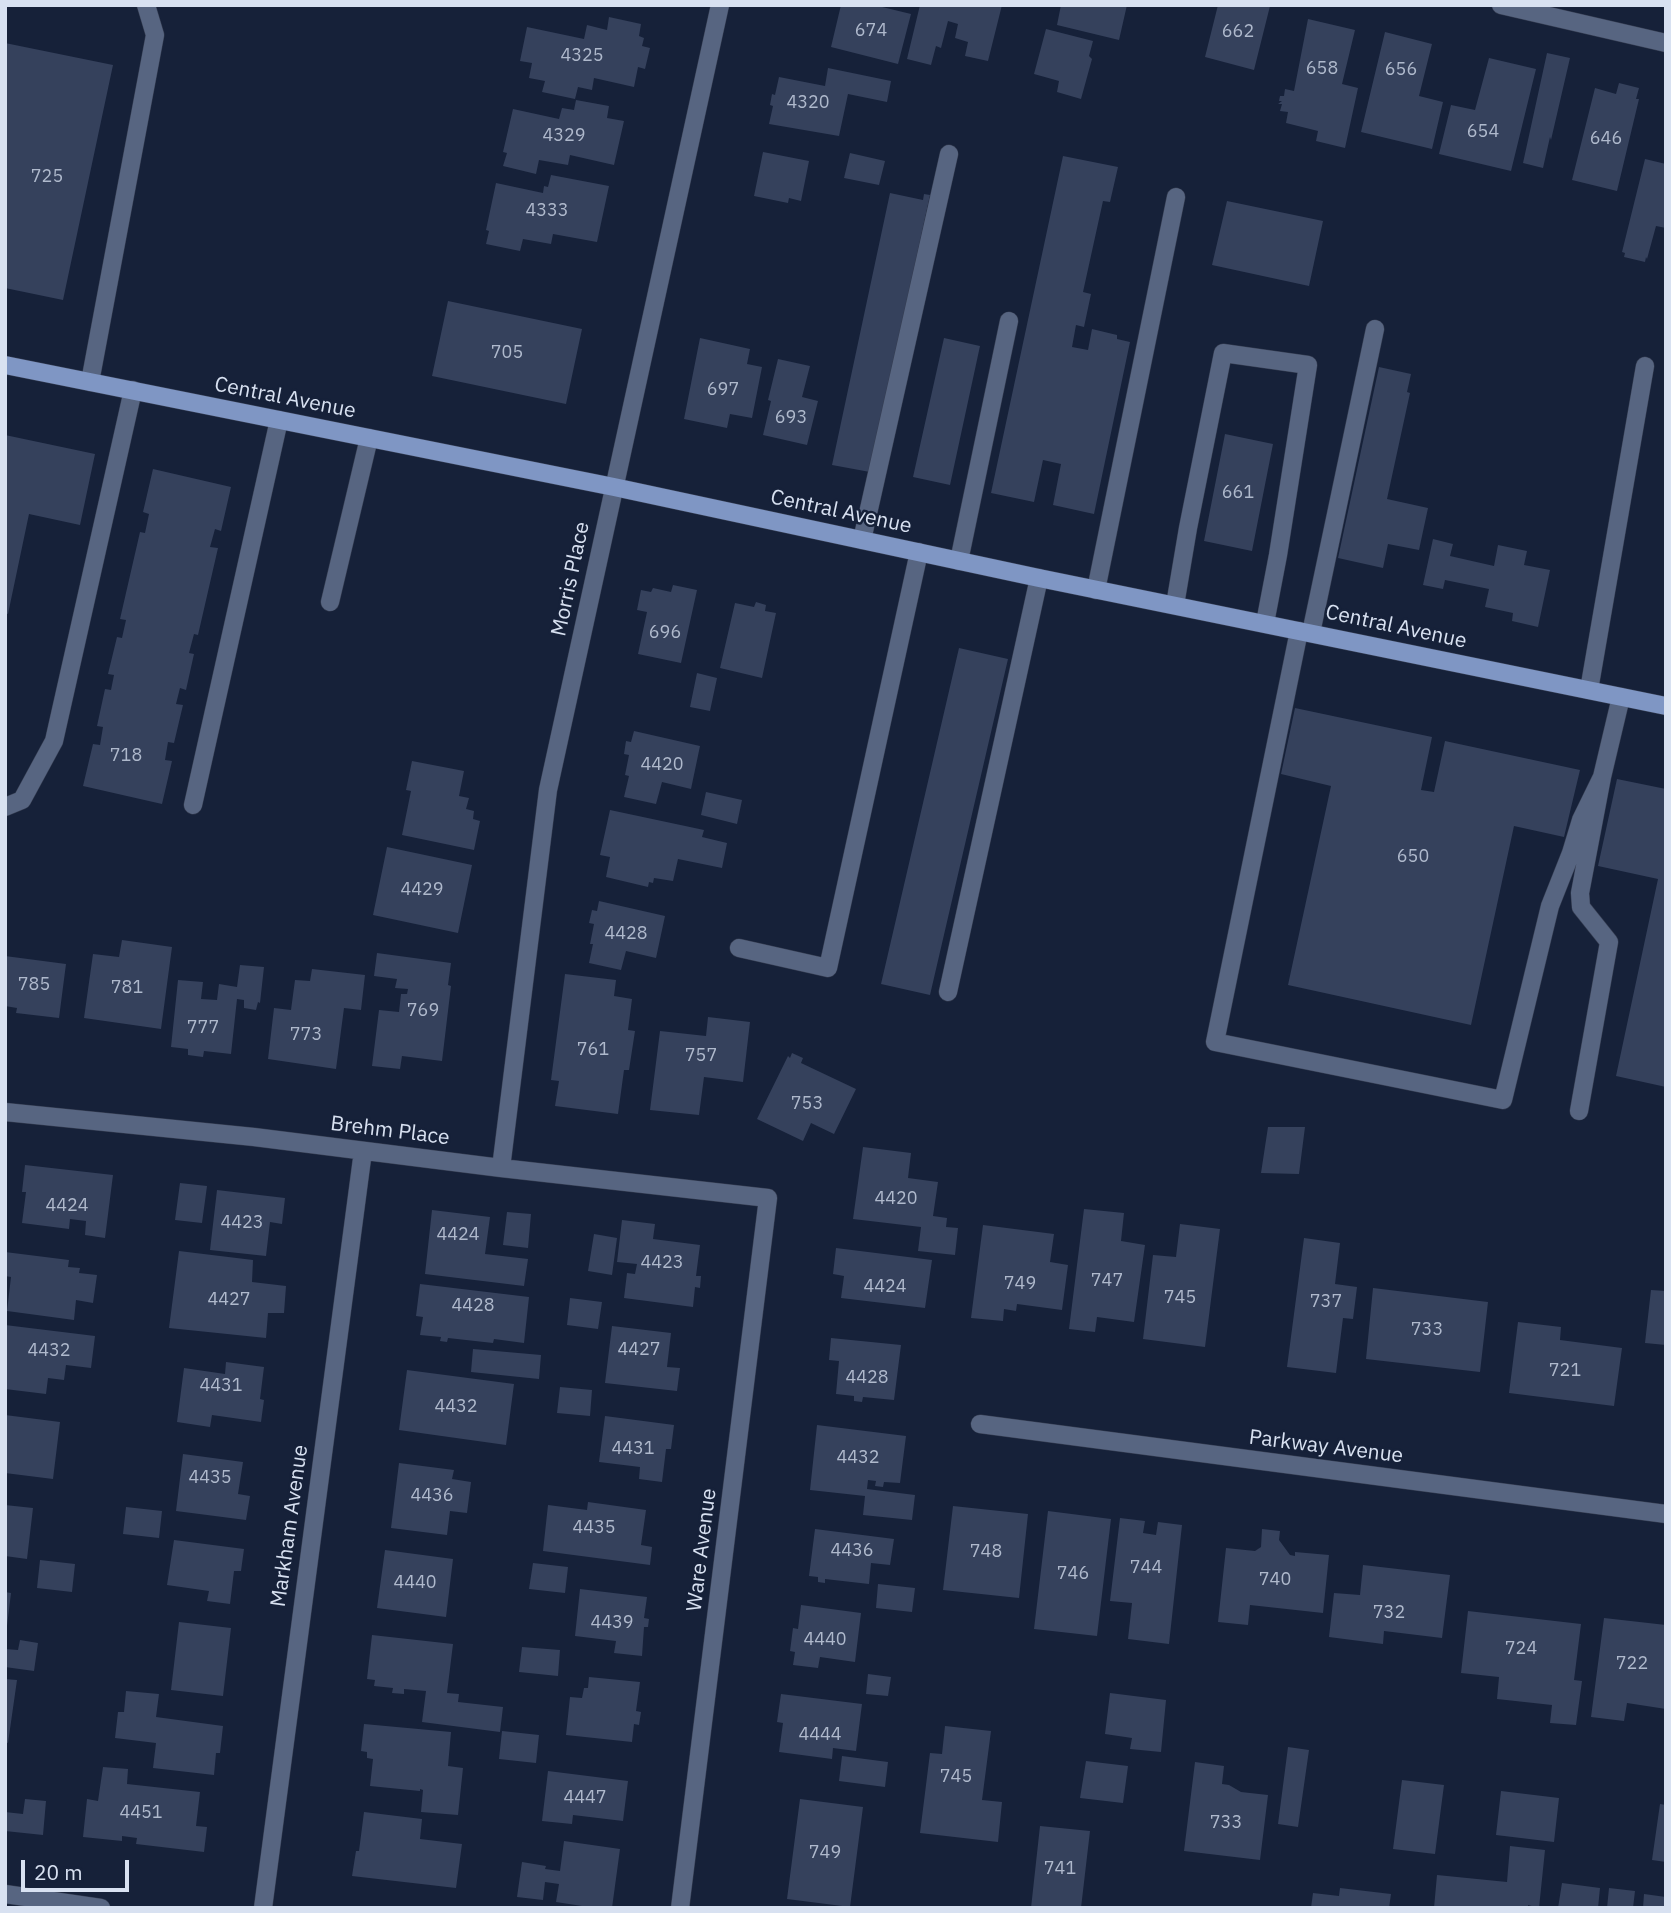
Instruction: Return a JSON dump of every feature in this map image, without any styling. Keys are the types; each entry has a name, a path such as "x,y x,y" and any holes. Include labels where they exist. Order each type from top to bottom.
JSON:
{"main road":[{"name":"Central Avenue","path":"5,365 614,487 1096,590 1666,706"}],"street":[{"path":"90,382 155,35 146,5"},
{"name":"Morris Place","path":"500,1168 548,790 720,5"},
{"path":"1501,5 1666,43"},
{"path":"862,540 949,154"},
{"path":"1096,590 1176,197"},
{"path":"959,561 1009,321"},
{"path":"1375,329 1215,1042 1503,1100 1550,906 1581,820 1602,777"},
{"path":"1175,605 1223,353 1308,365 1265,624"},
{"path":"1589,690 1646,366"},
{"path":"5,807 22,800 54,741 132,390"},
{"path":"193,804 279,420"},
{"path":"330,602 369,438"},
{"path":"739,948 828,968 919,552"},
{"path":"948,992 1040,578"},
{"path":"1579,1111 1609,942 1581,907 1580,893 1602,777 1622,697"},
{"name":"Brehm Place","path":"5,1112 254,1137 768,1198"},
{"name":"Markham Avenue","path":"263,1908 363,1151"},
{"name":"Ware Avenue","path":"681,1908 768,1198"},
{"name":"Parkway Avenue","path":"980,1424 1666,1514"},
{"path":"5,1894 101,1908"}],"building":[{"path":"841,5 874,5 911,14 898,64 831,47"},
{"path":"920,5 1002,5 988,61 965,56 968,42 955,38 958,24 948,21 941,48 936,46 931,65 907,59"},
{"path":"1061,5 1127,5 1119,40 1057,25"},
{"path":"1218,5 1270,6 1254,70 1205,57"},
{"path":"609,17 641,24 639,36 644,38 642,46 650,48 645,69 638,67 634,87 594,78 592,90 578,87 575,99 542,92 545,81 529,78 532,63 520,61 527,27 584,39 587,25 607,30"},
{"path":"1308,19 1355,30 1342,84 1358,88 1345,148 1316,141 1318,131 1286,123 1288,112 1280,111 1280,96 1284,96 1285,89 1294,91"},
{"path":"1046,29 1093,41 1089,56 1092,59 1081,99 1057,92 1059,81 1034,74"},
{"path":"1385,32 1432,44 1419,96 1443,102 1432,149 1361,132"},
{"path":"5,43 113,65 63,300 5,288"},
{"path":"1547,53 1570,58 1543,168 1523,163"},
{"path":"1489,58 1536,69 1511,171 1439,154 1451,105 1475,110"},
{"path":"828,68 891,81 887,102 848,94 839,136 769,124 773,106 770,105 772,94 775,95 779,77 825,86"},
{"path":"1619,83 1639,88 1636,99 1639,99 1617,191 1572,180 1595,88 1616,94"},
{"path":"576,100 609,106 607,118 624,121 614,165 570,155 568,165 539,160 536,174 503,166 507,153 503,152 513,109 559,119 562,108 574,110"},
{"path":"763,152 809,161 801,201 789,198 788,203 754,196"},
{"path":"850,153 885,161 879,185 844,178"},
{"path":"1063,156 1118,167 1110,202 1103,201 1083,292 1091,294 1084,327 1076,325 1072,347 1088,350 1092,329 1117,335 1117,339 1130,342 1094,514 1053,505 1061,464 1043,460 1034,502 991,493"},
{"path":"1645,159 1666,164 1666,228 1656,226 1645,262 1624,257 1625,253 1622,252"},
{"path":"551,175 609,186 597,242 553,234 551,244 523,239 520,251 486,244 489,231 486,230 496,183 543,193 544,186 548,187"},
{"path":"890,193 923,200 924,194 930,195 870,472 832,465"},
{"path":"1227,201 1323,221 1309,286 1212,265"},
{"path":"448,301 582,329 566,404 432,376"},
{"path":"700,338 750,349 747,364 762,367 752,418 730,414 727,428 684,419"},
{"path":"944,338 980,346 950,485 913,477"},
{"path":"778,359 810,366 802,397 818,401 807,445 763,435"},
{"path":"1379,367 1411,374 1407,392 1410,393 1387,499 1428,508 1419,550 1388,544 1383,568 1338,558"},
{"path":"1225,434 1273,444 1252,551 1204,541"},
{"path":"5,435 95,454 80,525 29,514 8,614 5,613"},
{"path":"153,469 231,487 221,531 215,529 210,547 218,548 198,635 194,634 189,653 194,654 186,690 180,688 176,704 183,705 174,743 168,742 165,760 172,761 162,804 83,786 93,744 100,745 103,727 97,726 105,689 111,690 114,675 108,674 117,637 122,638 126,620 120,619 140,532 145,533 149,514 143,512"},
{"path":"1433,539 1453,544 1450,556 1494,566 1498,545 1527,551 1524,565 1550,570 1538,627 1512,621 1513,613 1485,607 1489,589 1445,580 1443,589 1423,585"},
{"path":"673,585 697,590 681,663 638,654 647,612 637,610 641,590 651,592 653,588 671,592"},
{"path":"756,602 766,605 765,611 776,613 762,678 720,668 735,603 754,607"},
{"path":"959,648 1008,659 930,995 881,984"},
{"path":"697,673 717,678 710,711 690,707"},
{"path":"1295,708 1432,737 1421,790 1434,792 1445,741 1580,770 1564,837 1514,826 1471,1025 1288,985 1331,786 1281,774"},
{"path":"634,731 700,746 691,789 662,782 656,804 624,797 629,776 625,775 629,755 624,754 626,741 631,742"},
{"path":"412,761 464,771 459,796 469,798 466,809 474,811 473,819 480,821 474,850 402,835 411,791 406,790"},
{"path":"1617,779 1666,789 1666,1087 1616,1076 1658,879 1598,866"},
{"path":"706,792 742,800 737,824 701,815"},
{"path":"610,810 704,830 702,837 727,843 722,868 678,859 673,881 654,878 648,887 606,877 610,857 600,855"},
{"path":"387,847 472,865 458,933 373,915"},
{"path":"599,901 665,916 656,958 626,951 621,970 589,963 594,924 589,923 592,910 597,911"},
{"path":"122,940 172,947 161,1029 84,1018 93,954 119,957"},
{"path":"377,953 451,963 448,985 451,986 442,1061 402,1056 400,1069 372,1066 379,1010 399,1012 401,994 407,994 408,989 395,988 397,979 374,976"},
{"path":"5,956 66,964 59,1018 16,1013 17,1008 5,1006"},
{"path":"240,965 264,967 260,1003 258,1002 256,1010 244,1008 244,1000 237,999 231,1054 204,1051 203,1057 188,1055 188,1049 171,1047 178,980 203,982 201,999 217,1000 219,984 237,987"},
{"path":"312,969 365,975 361,1010 344,1008 336,1069 268,1059 274,1008 291,1010 295,980 310,981"},
{"path":"565,974 616,980 614,996 632,999 628,1030 635,1031 629,1070 624,1070 618,1114 555,1106 559,1081 551,1080"},
{"path":"708,1017 750,1022 743,1082 704,1077 699,1115 650,1110 660,1031 706,1036"},
{"path":"792,1053 803,1058 801,1063 856,1089 834,1134 811,1123 803,1141 757,1119 788,1056 790,1058"},
{"path":"1268,1127 1305,1127 1299,1174 1261,1173"},
{"path":"863,1147 911,1153 908,1178 938,1182 933,1216 947,1218 946,1227 958,1228 955,1255 918,1251 921,1227 853,1219"},
{"path":"25,1165 113,1175 105,1238 85,1235 86,1221 70,1219 69,1229 22,1223 26,1192 22,1192"},
{"path":"180,1183 207,1186 202,1223 175,1220"},
{"path":"217,1190 285,1198 282,1224 270,1222 266,1256 210,1250"},
{"path":"1084,1209 1124,1213 1121,1241 1145,1245 1134,1322 1097,1317 1095,1332 1069,1329"},
{"path":"432,1210 490,1217 485,1254 528,1259 524,1286 425,1274"},
{"path":"507,1212 531,1214 528,1248 503,1245"},
{"path":"622,1220 655,1224 653,1239 700,1245 696,1276 701,1276 700,1288 695,1287 693,1307 624,1298 627,1273 635,1274 637,1264 617,1262"},
{"path":"1180,1224 1220,1229 1205,1347 1143,1339 1153,1255 1176,1257"},
{"path":"983,1225 1054,1234 1050,1262 1068,1265 1062,1310 1017,1304 1016,1311 1004,1309 1003,1321 971,1318"},
{"path":"594,1234 617,1238 612,1275 588,1271"},
{"path":"1304,1238 1340,1243 1335,1284 1357,1287 1353,1319 1343,1318 1336,1373 1287,1367"},
{"path":"836,1248 932,1260 925,1308 841,1298 844,1276 833,1274"},
{"path":"179,1251 253,1260 252,1282 286,1286 284,1313 268,1313 266,1338 169,1328"},
{"path":"5,1252 69,1260 68,1267 80,1268 79,1273 97,1275 93,1303 76,1300 74,1320 7,1311 11,1277 5,1276"},
{"path":"420,1284 529,1297 524,1343 448,1338 447,1342 440,1341 441,1337 420,1335 423,1317 416,1316"},
{"path":"1373,1288 1488,1302 1480,1372 1366,1359"},
{"path":"1651,1290 1666,1291 1666,1345 1645,1343"},
{"path":"570,1298 602,1302 598,1329 567,1325"},
{"path":"1518,1322 1561,1327 1560,1340 1622,1348 1614,1406 1509,1393"},
{"path":"5,1325 95,1336 91,1368 66,1365 64,1380 48,1378 46,1394 5,1389"},
{"path":"612,1326 671,1333 667,1367 680,1368 677,1391 605,1383"},
{"path":"831,1338 901,1345 894,1400 863,1397 862,1402 854,1401 854,1396 836,1394 839,1361 829,1360"},
{"path":"473,1349 541,1355 539,1379 471,1372"},
{"path":"226,1362 264,1367 260,1399 264,1400 261,1422 212,1415 210,1427 177,1422 184,1368 225,1374"},
{"path":"407,1370 514,1384 506,1445 399,1430"},
{"path":"560,1387 592,1390 590,1416 557,1413"},
{"path":"5,1415 60,1422 53,1479 5,1473"},
{"path":"605,1416 674,1425 671,1449 666,1449 662,1482 639,1479 640,1467 599,1462"},
{"path":"817,1425 906,1436 900,1483 884,1482 883,1487 875,1486 876,1481 868,1480 867,1489 915,1495 912,1520 863,1515 865,1496 810,1490"},
{"path":"183,1454 243,1462 238,1494 250,1496 246,1520 176,1511"},
{"path":"399,1463 454,1470 452,1479 471,1482 467,1513 450,1511 447,1535 391,1528"},
{"path":"588,1502 646,1510 641,1545 652,1547 650,1565 543,1551 548,1505 587,1510"},
{"path":"5,1505 33,1508 27,1559 5,1556"},
{"path":"953,1506 1028,1514 1019,1598 943,1590"},
{"path":"126,1507 162,1511 159,1538 123,1534"},
{"path":"1048,1511 1111,1519 1097,1636 1034,1629"},
{"path":"1120,1518 1145,1521 1143,1533 1156,1535 1158,1522 1182,1525 1169,1644 1128,1639 1132,1603 1110,1601"},
{"path":"815,1529 894,1539 890,1565 871,1563 869,1584 825,1579 825,1583 818,1582 818,1577 809,1576"},
{"path":"1262,1529 1280,1531 1279,1540 1290,1555 1295,1556 1295,1552 1329,1555 1323,1613 1250,1605 1248,1625 1218,1622 1226,1548 1255,1551 1261,1547"},
{"path":"174,1540 244,1549 241,1571 234,1571 230,1604 207,1601 209,1591 167,1585"},
{"path":"385,1550 453,1559 446,1617 377,1608"},
{"path":"40,1560 75,1564 72,1592 37,1588"},
{"path":"533,1563 568,1567 565,1593 529,1589"},
{"path":"1363,1565 1450,1575 1442,1638 1384,1631 1383,1644 1329,1637 1334,1593 1360,1595"},
{"path":"878,1584 915,1588 912,1612 876,1608"},
{"path":"580,1589 647,1597 644,1618 649,1619 648,1627 644,1627 642,1656 614,1653 616,1641 575,1636"},
{"path":"5,1592 11,1593 7,1626 5,1626"},
{"path":"801,1605 861,1613 855,1662 820,1657 818,1668 793,1665 795,1652 790,1651 793,1628 798,1629"},
{"path":"1468,1611 1581,1624 1574,1680 1582,1681 1576,1725 1550,1723 1552,1705 1497,1699 1499,1677 1461,1673"},
{"path":"1604,1618 1666,1625 1666,1709 1627,1703 1624,1721 1591,1717"},
{"path":"179,1622 231,1628 223,1696 171,1690"},
{"path":"372,1635 453,1644 447,1693 459,1694 458,1702 503,1707 500,1732 422,1722 426,1691 404,1689 404,1694 392,1693 393,1688 374,1686 375,1680 367,1679"},
{"path":"20,1640 38,1643 34,1671 5,1667 5,1649 18,1650"},
{"path":"522,1647 560,1650 558,1676 519,1672"},
{"path":"868,1674 891,1677 888,1696 866,1694"},
{"path":"589,1677 640,1682 636,1711 641,1712 639,1725 634,1724 632,1742 566,1735 570,1697 582,1698 584,1688 588,1688"},
{"path":"5,1679 17,1680 8,1743 5,1742"},
{"path":"126,1691 159,1694 156,1717 223,1726 214,1775 153,1768 156,1743 115,1738 118,1712 124,1712"},
{"path":"1110,1693 1166,1700 1161,1752 1130,1749 1132,1738 1105,1734"},
{"path":"781,1694 862,1704 856,1751 833,1748 832,1759 779,1752 783,1723 777,1722"},
{"path":"364,1724 451,1732 448,1766 463,1768 458,1815 421,1812 423,1790 420,1789 370,1786 373,1759 367,1758 367,1752 361,1751"},
{"path":"945,1726 991,1731 982,1800 1002,1802 998,1842 920,1833 930,1753 942,1754"},
{"path":"502,1731 539,1735 536,1763 499,1759"},
{"path":"1288,1747 1309,1750 1298,1827 1278,1824"},
{"path":"842,1756 888,1762 885,1787 839,1781"},
{"path":"1086,1761 1128,1766 1123,1803 1080,1798"},
{"path":"1195,1762 1224,1766 1222,1784 1241,1792 1268,1795 1260,1860 1184,1851"},
{"path":"103,1767 128,1769 127,1784 200,1792 196,1826 207,1827 204,1852 136,1844 137,1838 122,1836 122,1841 83,1837 87,1799 98,1801"},
{"path":"548,1771 628,1781 623,1821 573,1815 572,1824 542,1821"},
{"path":"1402,1780 1444,1785 1435,1854 1393,1849"},
{"path":"1501,1791 1559,1798 1554,1842 1496,1835"},
{"path":"25,1799 46,1801 43,1835 5,1831 5,1812 23,1814"},
{"path":"800,1799 863,1807 850,1907 787,1899"},
{"path":"1660,1804 1666,1805 1666,1862 1652,1860"},
{"path":"364,1812 422,1819 420,1839 462,1844 456,1888 352,1876 356,1851 359,1851"},
{"path":"1040,1826 1090,1831 1081,1908 1031,1908"},
{"path":"564,1841 620,1849 612,1908 556,1902 559,1884 545,1882 543,1900 517,1897 522,1862 560,1871"},
{"path":"1510,1846 1545,1850 1539,1908 1528,1905 1528,1908 1434,1908 1437,1875 1507,1882"},
{"path":"1562,1883 1600,1888 1598,1908 1558,1908"},
{"path":"1340,1888 1391,1894 1389,1908 1311,1908 1313,1893 1339,1896"},
{"path":"1609,1888 1635,1891 1633,1908 1607,1908"},
{"path":"1644,1894 1666,1897 1666,1908 1643,1908"}]}
